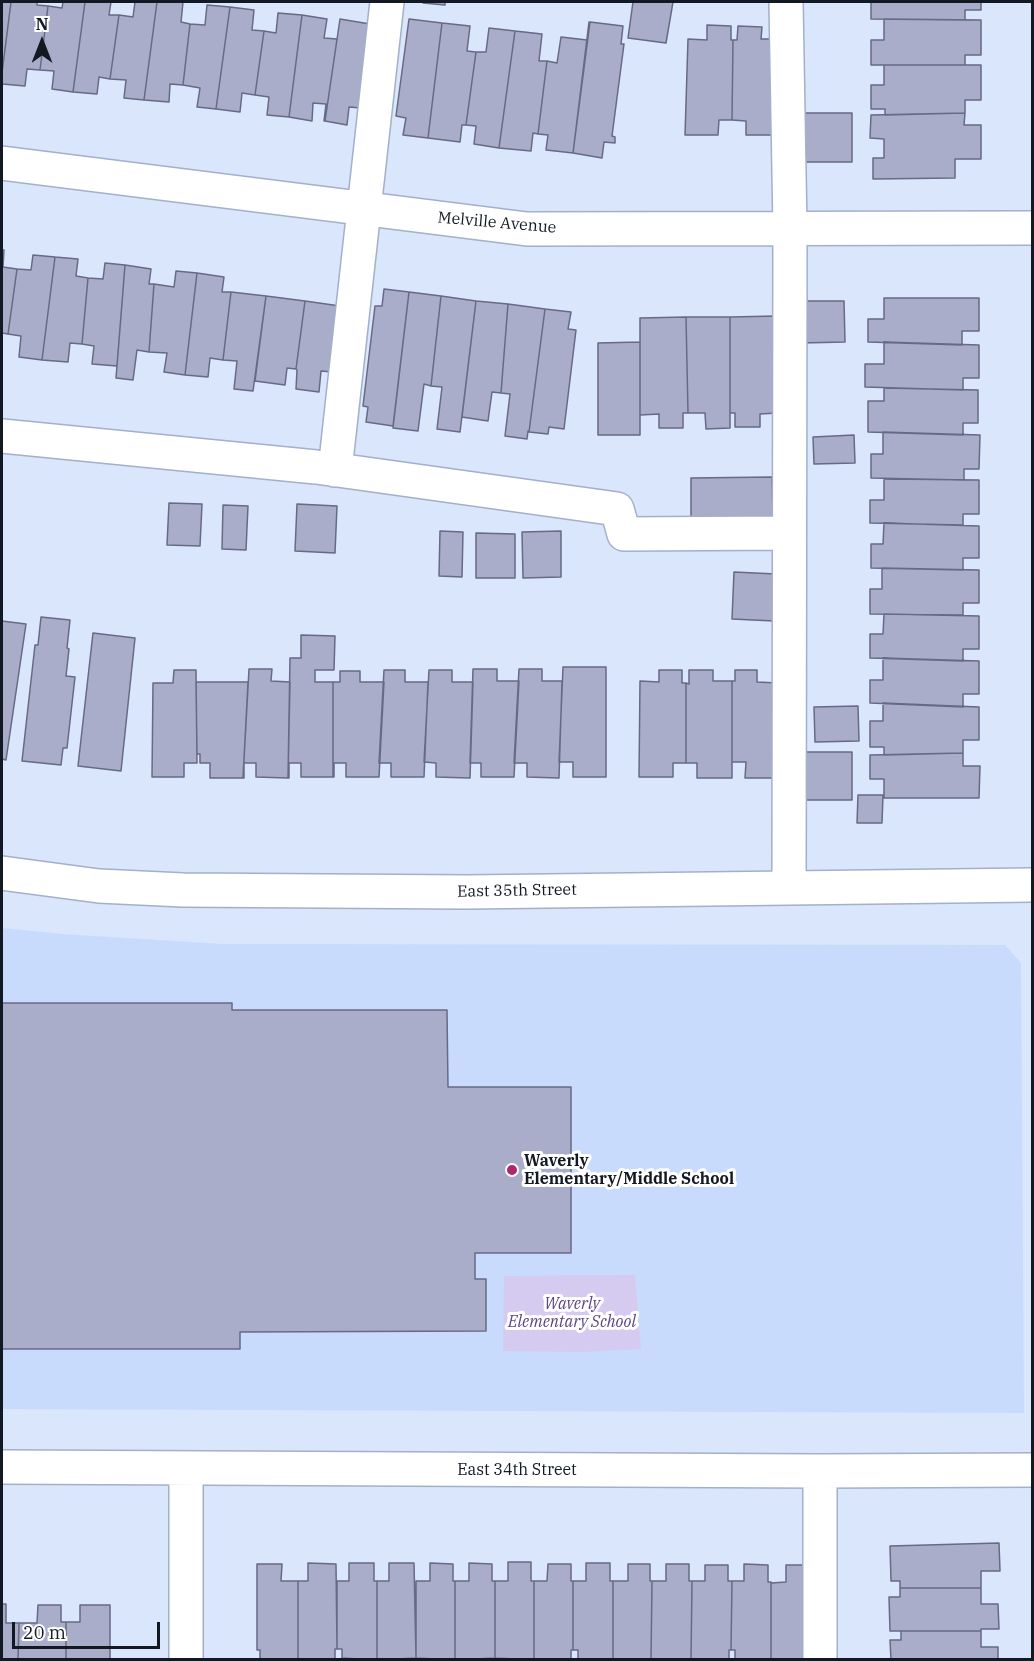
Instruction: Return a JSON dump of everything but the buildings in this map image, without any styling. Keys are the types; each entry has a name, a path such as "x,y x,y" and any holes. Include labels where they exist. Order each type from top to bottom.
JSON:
{"street":[{"path":"334,470 387,2"},
{"path":"786,2 790,229 789,888"},
{"name":"Melville Avenue","path":"2,163 527,229 1032,228"},
{"path":"2,436 334,470 617,509 624,534 789,533"},
{"name":"East 35th Street","path":"2,873 99,886 183,890 467,892 1032,885"},
{"name":"East 34th Street","path":"2,1467 1032,1470"},
{"path":"186,1468 186,1659"},
{"path":"820,1471 820,1659"}],"shaded area":[{"name":"Waverly Elementary/Middle School","path":"2,928 222,944 1005,945 1021,963 1024,1413 2,1409"}],"green space":[{"name":"Waverly Elementary School","path":"635,1275 641,1349 582,1352 503,1351 504,1276"}],"place":[{"name":"Waverly Elementary/Middle School","path":"512,1170"}]}
